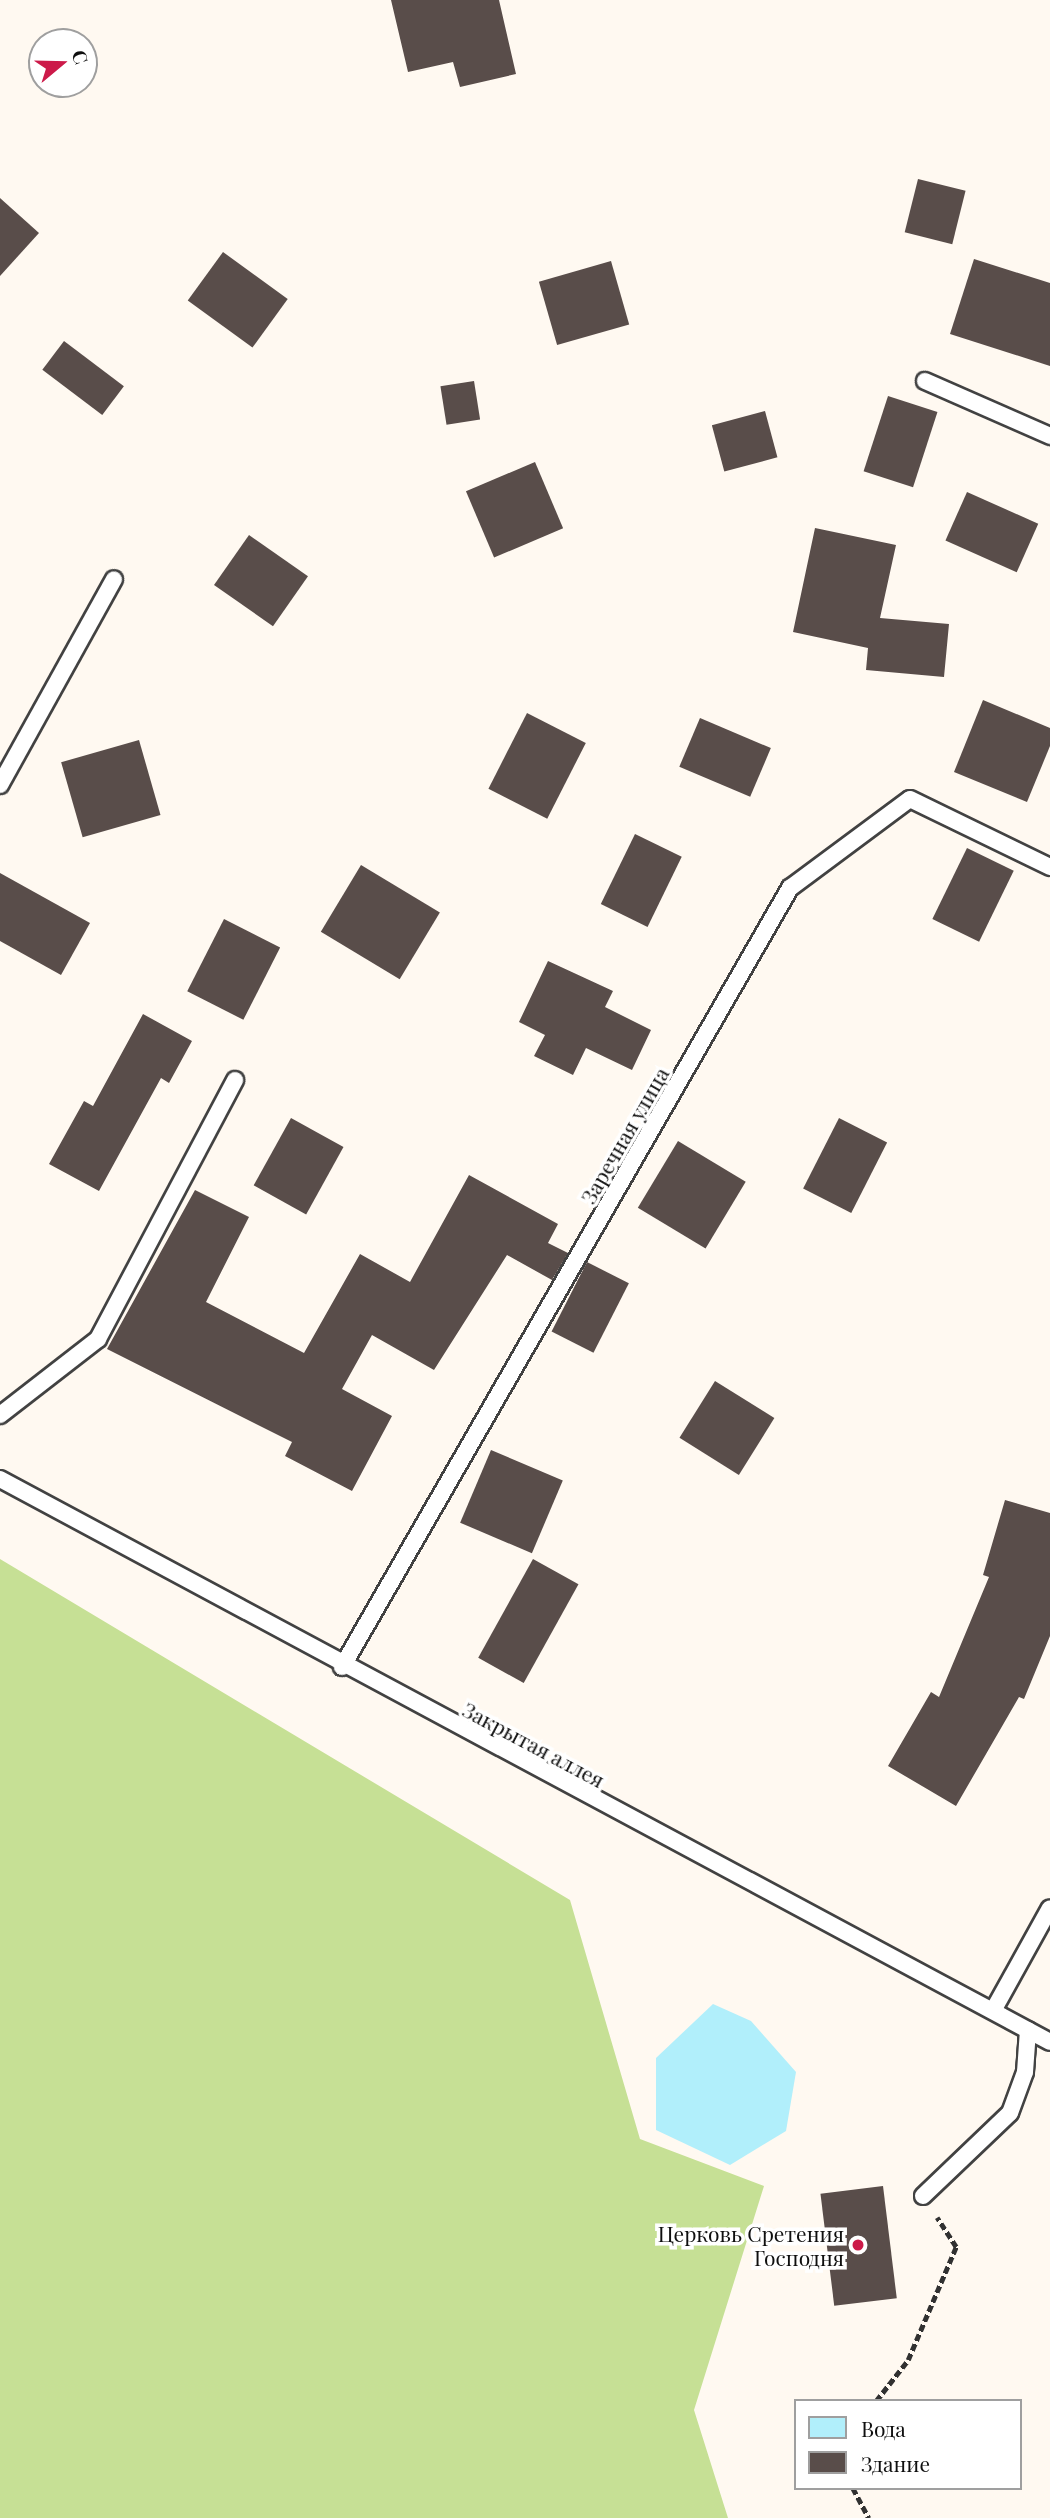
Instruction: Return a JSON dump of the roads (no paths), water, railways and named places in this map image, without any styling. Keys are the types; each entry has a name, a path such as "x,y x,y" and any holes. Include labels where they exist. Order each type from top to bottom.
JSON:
{"lane":[{"path":"925,381 1050,436"},
{"path":"0,785 114,579"},
{"name":"Заречная улица","path":"342,1667 790,888 910,799 1050,867"},
{"path":"0,1415 98,1339 235,1080"},
{"name":"Закрытая аллея","path":"0,1479 342,1667 994,2009 1050,2042"},
{"path":"994,2009 1050,1908"},
{"path":"923,2196 1010,2113 1025,2072 1028,2030"}],"water":[{"path":"713,2004 751,2021 796,2072 786,2131 730,2165 656,2130 656,2058"}],"place":[{"name":"Церковь Сретения Господня","path":"858,2245"}]}
